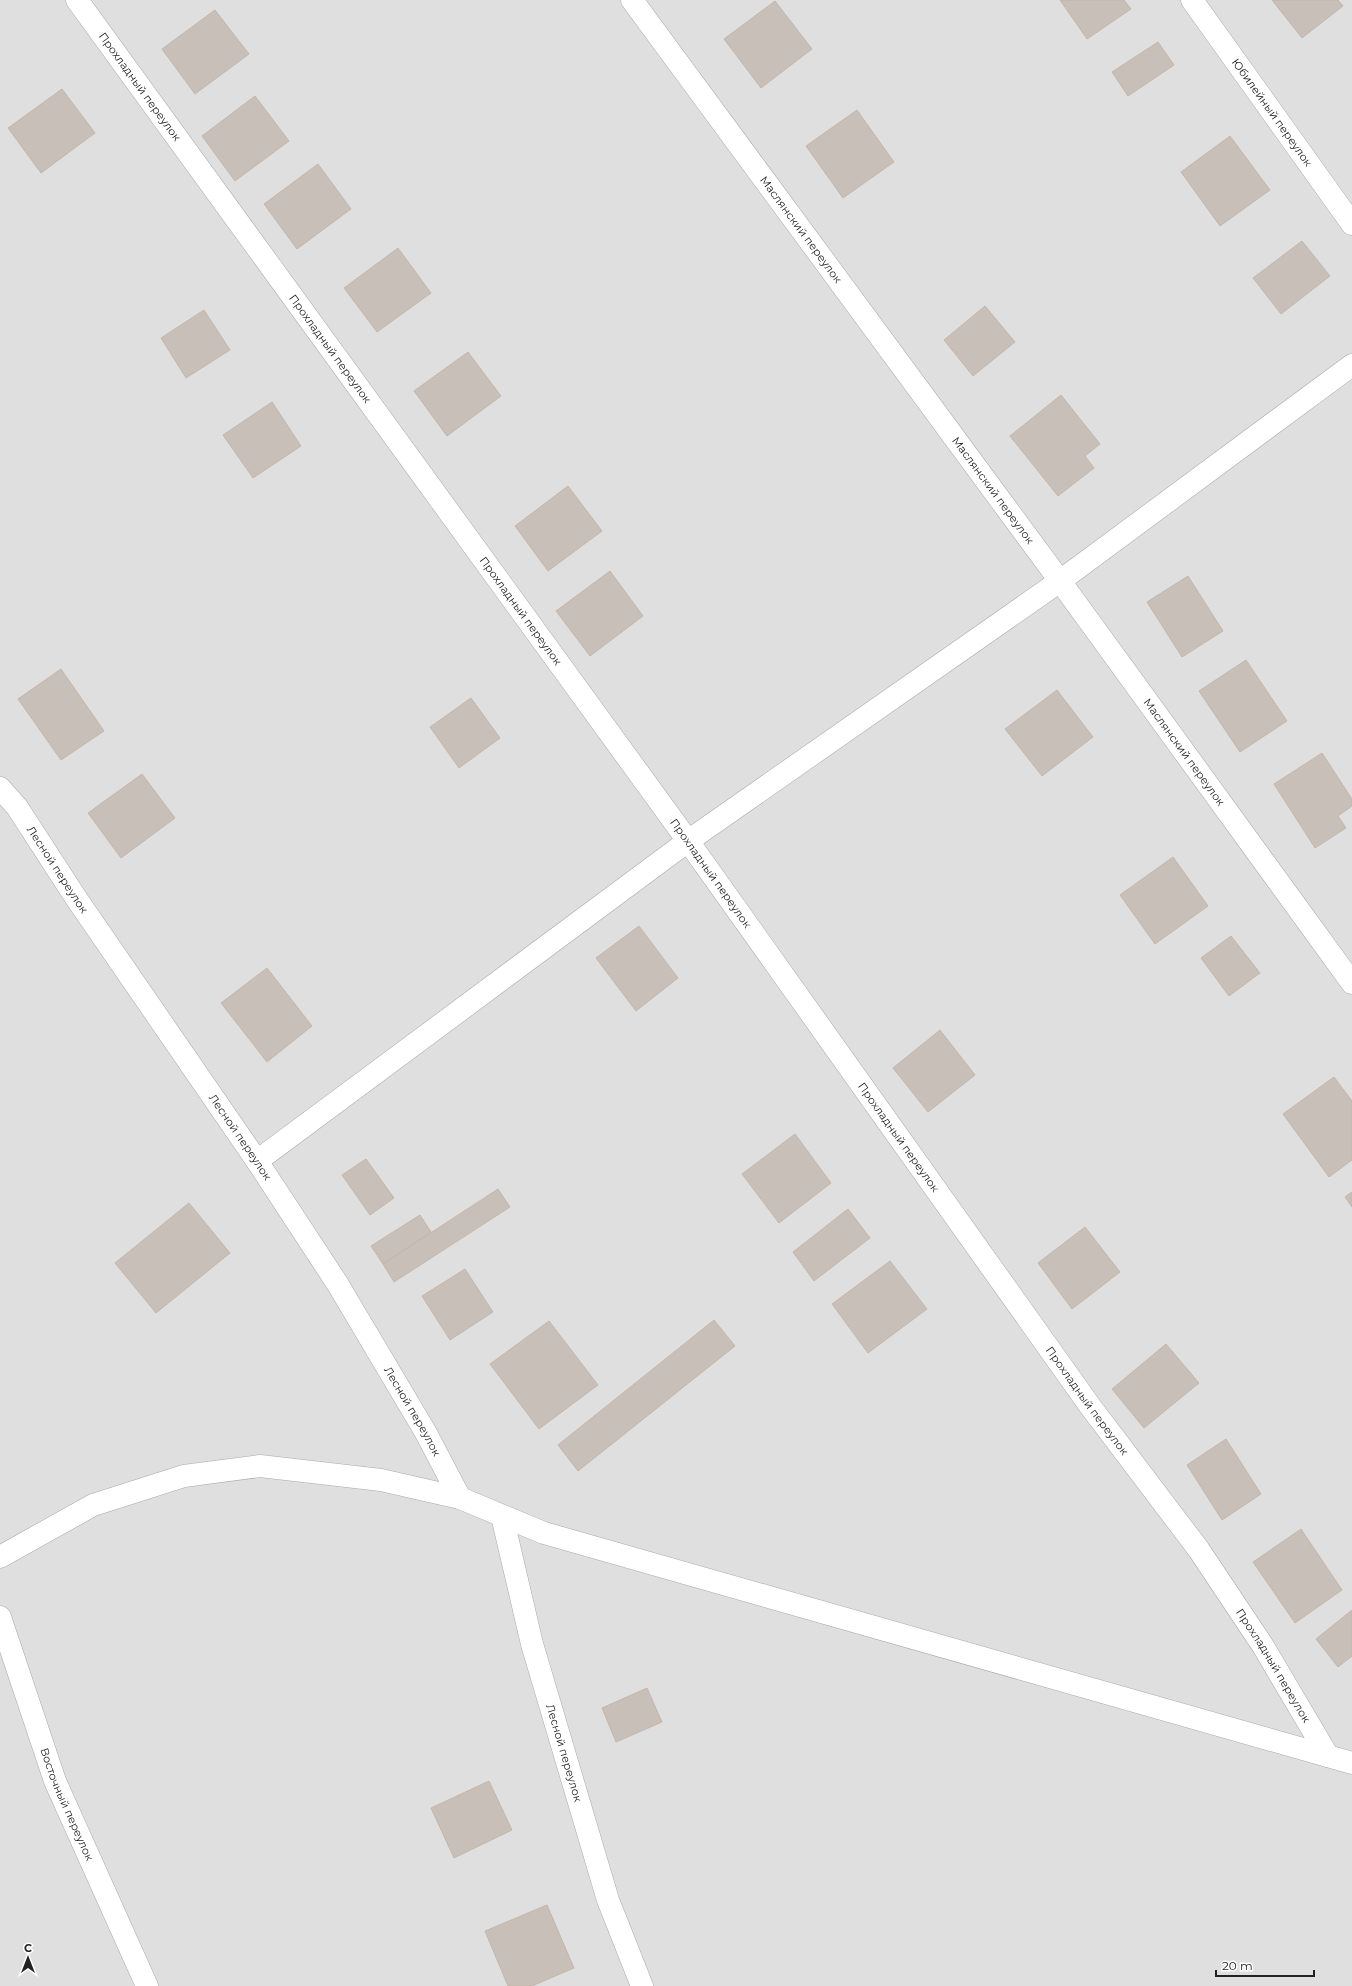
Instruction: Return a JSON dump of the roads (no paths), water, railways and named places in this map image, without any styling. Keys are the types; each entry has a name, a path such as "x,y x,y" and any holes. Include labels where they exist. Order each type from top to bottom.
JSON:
{"street":[{"name":"Прохладный переулок","path":"77,0 688,841 1090,1406 1199,1550 1263,1646 1328,1756"},
{"name":"Маслянский переулок","path":"632,0 1060,580 1352,982"},
{"name":"Юбилейный переулок","path":"1192,0 1352,224"},
{"path":"258,1161 688,841 1060,580 1352,365"},
{"name":"Лесной переулок","path":"0,788 17,807 80,904 258,1161 337,1283 426,1433 460,1498"},
{"path":"0,1557 93,1505 184,1476 260,1466 381,1480 460,1498 544,1533 1352,1763"},
{"name":"Лесной переулок","path":"502,1516 532,1644 603,1885 642,1986"},
{"name":"Восточный переулок","path":"0,1617 54,1781 147,1986"}]}
